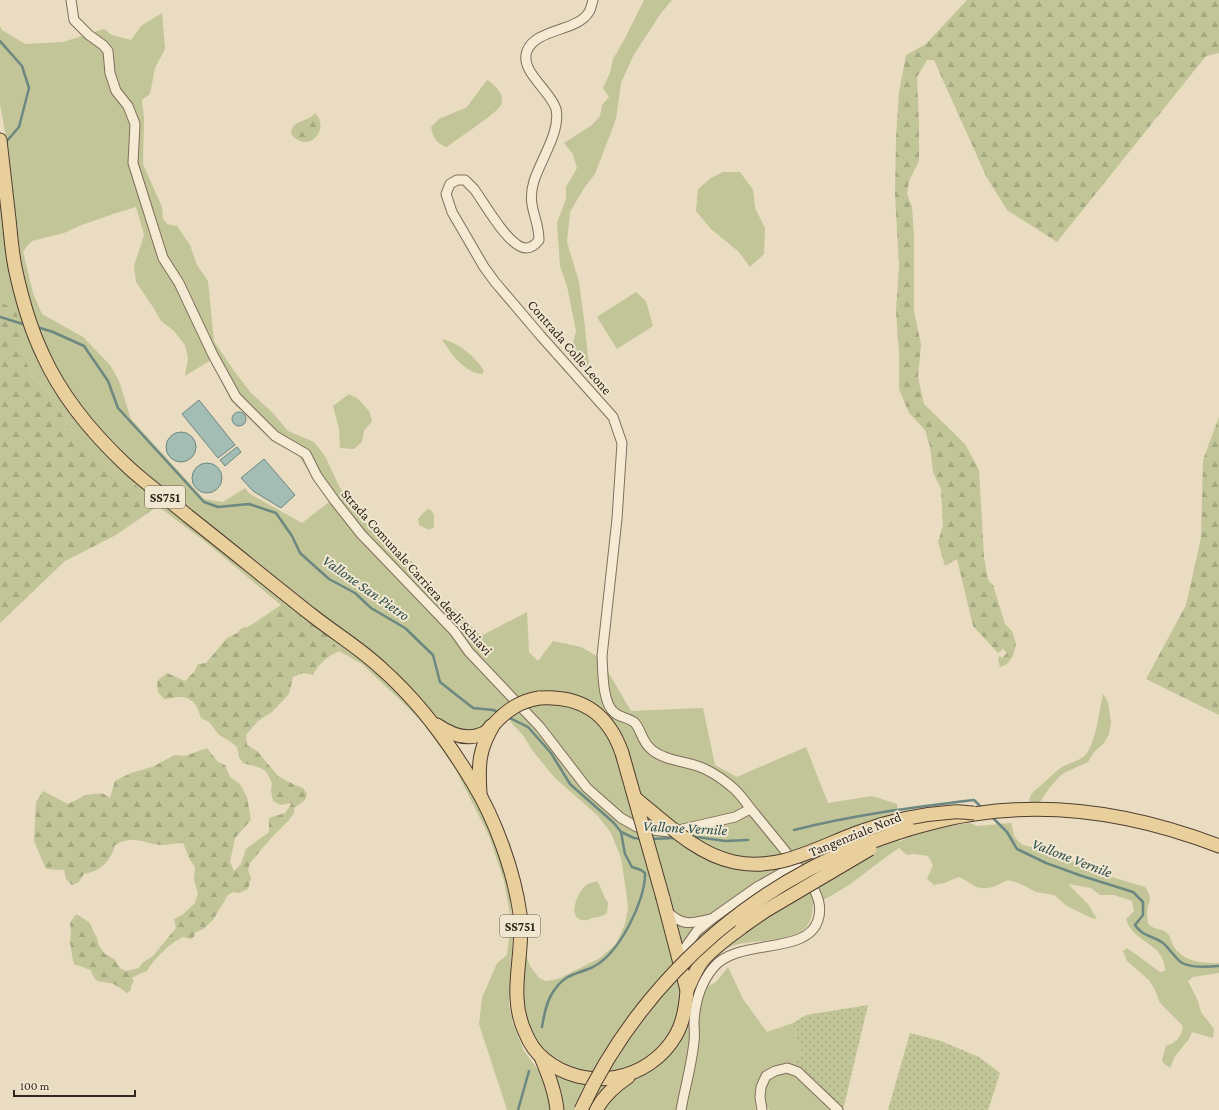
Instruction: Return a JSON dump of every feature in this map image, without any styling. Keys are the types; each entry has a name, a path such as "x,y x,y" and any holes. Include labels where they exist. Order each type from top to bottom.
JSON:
{"main road":[{"name":"SS751","path":"0,140 15,269 23,300 42,353 54,378 72,405 96,434 128,467 315,617 380,667 404,690 432,722"},
{"path":"432,722 450,734 460,737 472,737 483,734 507,711 530,699 553,697 566,698 579,702 591,709 611,728 618,740 680,960 687,990 683,1020 668,1047 658,1058 619,1083 596,1110"},
{"path":"432,722 461,762 481,796"},
{"path":"481,796 479,763 486,738 494,724"},
{"name":"SS751","path":"481,796 504,850 514,883 520,916 517,983 518,1012 520,1022 529,1040 541,1057"},
{"path":"635,798 682,836 698,846 714,855 733,862 753,865 776,863 797,858 854,834 903,819 954,812 974,814"},
{"name":"Tangenziale Nord","path":"581,1110 606,1062 628,1028 652,996 670,976 708,939 740,913 767,894 808,870 844,852 909,829 948,819 974,814 1031,809 1067,810 1096,813 1140,821 1177,831 1219,846"},
{"path":"687,990 704,959 728,937 766,911 824,876 909,829"},
{"path":"541,1057 556,1068 574,1076 594,1079 613,1078 632,1074"},
{"path":"541,1057 550,1079 556,1099 557,1110"}],"street":[{"name":"Strada Comunale Carriera degli Schiavi","path":"71,0 74,20 88,35 103,45 108,51 110,73 116,91 128,106 135,124 134,163 163,258 179,283 213,355 236,397 275,436 306,454 317,476 361,534 454,632 469,652 540,727 587,788 621,818 637,827 670,832 735,817 750,809"},
{"name":"Contrada Colle Leone","path":"593,0 589,12 579,22 543,36 532,42 526,52 526,64 540,86 550,97 556,108 554,132 534,181 531,196 532,210 539,232 539,240 534,246 526,248 516,245 507,236 465,180 456,180 450,184 446,194 452,212 484,267 540,335 613,417 622,443 617,519 602,656 606,701 616,715 631,720 636,724 643,741 651,749 662,756 705,769 719,777 733,788 812,885 818,898 820,914 818,923 814,930 806,936 795,941 734,953 713,967 699,994 694,1021 694,1041 681,1110"},
{"path":"680,960 685,948 697,931 757,887 796,865"},
{"path":"664,904 672,916 678,921 694,923 713,918"},
{"path":"762,1110 760,1098 761,1087 766,1076 775,1071 787,1068 798,1072 838,1110"}],"green space":[{"path":"644,0 672,0 661,13 633,56 621,83 616,119 595,174 584,188 570,212 567,242 579,282 592,380 572,360 572,348 576,331 567,286 560,266 557,223 566,199 566,187 577,168 573,154 564,143 592,125 600,116 602,105 609,97 603,88 610,73 613,59"},
{"path":"967,0 1219,0 1219,53 1206,56 1057,242 1007,210 986,176 934,60 927,60 917,77 919,161 909,181 907,194 912,207 914,235 914,312 921,344 918,377 924,404 965,444 979,470 984,557 988,580 993,585 1005,624 1012,631 1016,644 1013,656 1007,664 1000,667 998,659 1000,656 1002,658 1007,653 1003,649 998,653 973,626 957,559 945,566 938,542 943,526 941,489 933,472 930,447 925,430 909,413 899,389 899,353 896,311 899,267 895,194 899,92 906,55 926,44"},
{"path":"162,13 165,49 155,68 150,94 142,100 144,118 143,164 162,207 163,219 167,224 177,226 190,245 197,265 208,281 214,341 251,393 272,412 288,431 314,442 325,456 340,488 360,516 385,545 413,562 429,590 456,610 481,636 527,612 529,652 538,661 553,641 581,647 600,658 631,711 703,708 715,765 737,777 806,747 828,803 872,796 897,804 899,842 912,835 950,826 970,823 977,826 1011,823 1014,836 1023,845 1060,854 1069,860 1095,872 1145,887 1150,896 1147,909 1148,924 1167,933 1178,952 1188,959 1206,963 1219,963 1219,973 1193,977 1188,981 1198,1001 1201,1012 1214,1029 1213,1038 1192,1032 1189,1039 1175,1056 1170,1068 1163,1063 1162,1059 1166,1046 1178,1039 1183,1026 1160,1003 1149,980 1127,961 1123,951 1127,948 1160,972 1165,971 1164,961 1160,954 1155,948 1135,934 1126,919 1134,911 1132,901 1114,895 1100,895 1091,888 1068,884 1088,904 1097,919 1091,918 1067,906 1054,895 1036,892 1021,884 1008,880 993,887 985,888 977,887 959,877 934,885 927,879 933,865 928,856 913,854 907,855 899,848 847,886 813,904 810,920 808,925 803,930 788,936 732,946 718,958 712,971 709,986 716,982 728,967 743,999 767,1032 793,1023 796,1037 802,1052 792,1066 773,1069 760,1077 755,1090 756,1110 601,1110 635,1077 661,1061 698,975 740,924 683,991 682,1005 673,1032 655,1054 630,1069 594,1075 557,1065 539,1047 520,1009 525,952 530,966 539,978 546,981 558,979 600,958 616,944 625,924 628,909 621,858 611,833 598,816 554,777 503,710 484,728 471,732 445,726 409,685 370,651 382,677 428,724 471,790 491,833 509,887 513,932 509,1005 513,1024 524,1051 542,1075 554,1110 507,1110 479,1024 482,998 497,963 507,955 511,920 504,881 489,836 456,770 423,723 362,664 339,651 327,635 310,622 302,619 299,613 294,609 281,605 208,544 158,506 146,492 118,474 89,449 67,424 50,394 32,376 21,348 16,311 0,301 0,181 10,270 29,299 22,268 9,163 0,164 0,138 6,137 0,104 0,26 2,30 25,44 63,42 104,29 112,35 131,40 141,26","holes":["136,207 144,235 134,266 136,282 161,321 174,331 185,345 188,358 185,376 211,360 231,401 273,442 298,455 329,502 302,523 250,494 245,488 223,502 204,499 131,419 119,381 110,365 83,337 42,314 33,293 23,252 27,246 32,241 64,233 79,226","48,350 60,374 77,401 101,430 133,462 319,612 313,620 68,407"]},
{"path":"487,80 496,87 501,94 502,101 498,109 447,147 438,142 434,137 431,127 439,119 467,107"},
{"path":"315,113 319,118 320,124 318,135 314,139 304,142 296,139 291,134 294,126 297,123 308,119"},
{"path":"723,172 740,172 753,190 755,208 765,228 764,254 750,267 739,252 711,229 696,211 698,189 711,178"},
{"path":"636,292 646,301 653,326 617,349 597,317"},
{"path":"0,301 16,311 25,341 21,348 32,376 50,394 67,424 89,449 118,474 146,492 158,506 116,535 65,561 0,623"},
{"path":"442,339 460,347 471,355 484,371 482,374 476,373 464,366 449,350"},
{"path":"349,394 357,398 369,411 372,421 364,431 362,442 354,449 340,448 339,429 333,406"},
{"path":"1219,417 1219,715 1146,679 1186,605 1201,538 1203,460"},
{"path":"427,509 431,510 434,515 434,527 429,530 419,525 418,519"},
{"path":"281,605 294,609 299,613 302,619 318,628 328,636 339,651 324,661 313,675 303,673 293,677 289,694 272,712 258,721 246,735 247,745 257,751 278,776 303,788 307,794 305,800 294,808 294,813 289,820 250,863 248,870 251,878 248,889 240,893 233,892 228,895 213,920 203,929 195,933 194,937 191,939 183,937 168,947 153,962 147,971 132,978 134,981 131,986 131,990 127,993 117,986 98,981 94,978 91,970 75,965 73,961 70,942 70,923 76,914 89,922 97,938 99,946 105,954 114,959 121,969 126,971 139,968 142,963 153,956 176,928 174,919 182,915 195,903 198,893 194,880 195,867 183,843 161,845 138,840 128,840 115,845 111,856 100,868 84,874 79,882 72,885 66,879 64,870 46,869 34,841 36,802 43,791 68,804 86,795 102,793 110,798 115,781 131,773 152,767 175,755 185,756 207,748 218,762 225,765 230,777 240,784 247,797 251,820 235,838 230,862 234,871 241,864 246,849 269,832 269,818 285,813 292,803 280,805 273,801 271,791 272,783 266,771 243,763 239,757 237,747 219,735 209,722 201,718 192,701 185,697 164,699 158,692 157,681 167,673 185,681 194,672 198,664 206,663 227,638 237,633 242,628 248,627"},
{"path":"1103,694 1108,702 1111,723 1109,734 1104,743 1094,752 1088,762 1064,773 1058,778 1038,805 1028,804 1034,791 1062,767 1080,759 1086,754 1094,738"},
{"path":"597,881 604,897 608,902 607,913 587,920 578,918 575,915 574,909 578,897 584,887"},
{"path":"868,1005 842,1110 816,1081 792,1066 802,1052 796,1037 793,1023 806,1015"},
{"path":"910,1033 941,1041 979,1057 1000,1073 988,1110 888,1110"},
{"path":"552,1071 612,1083 591,1110 564,1110 561,1090"},
{"path":"786,1073 793,1075 805,1083 832,1110 770,1110 767,1108 765,1090 768,1082 775,1075"}],"water":[{"path":"199,400 235,445 218,458 182,414"},
{"path":"236,412 242,412 246,416 246,422 242,426 236,426 232,422 232,416"},
{"path":"181,432 187,433 195,441 195,453 187,461 181,462 175,461 167,453 166,447 167,441 175,433"},
{"path":"237,447 241,452 225,466 220,460"},
{"path":"264,459 295,495 281,508 253,491 241,478"},
{"path":"207,463 218,467 222,478 218,489 207,493 196,489 192,478 196,467"}],"waterway":[{"name":"Vallone San Pietro","path":"0,41 22,66 29,88 19,127 6,142"},
{"name":"Vallone San Pietro","path":"0,317 26,325"},
{"name":"Vallone San Pietro","path":"37,327 53,332 84,346 108,381 118,408 204,502 218,507 249,504 276,513 292,536 300,553 329,579 355,593 371,608 405,628 433,655 440,682 473,708 493,710 500,713"},
{"name":"Vallone San Pietro","path":"508,717 528,727 551,753 570,784 614,823 621,832 634,838 641,839"},
{"name":"Vallone Vernile","path":"794,830 884,812 974,800 982,808"},
{"name":"Vallone Vernile","path":"992,817 1007,832 1017,849 1046,863 1133,892 1143,902 1143,915 1135,925 1144,934 1163,943 1182,963 1186,965 1206,967 1219,966"},
{"path":"542,1027 549,1000 557,986 571,975 593,967 603,960 621,939 636,911 641,897 645,873 632,867 625,854 621,832"},
{"name":"Vallone Vernile","path":"690,836 725,841 748,840"},
{"name":"Vallone Vernile","path":"650,839 675,838"},
{"path":"518,1110 529,1071"}]}
